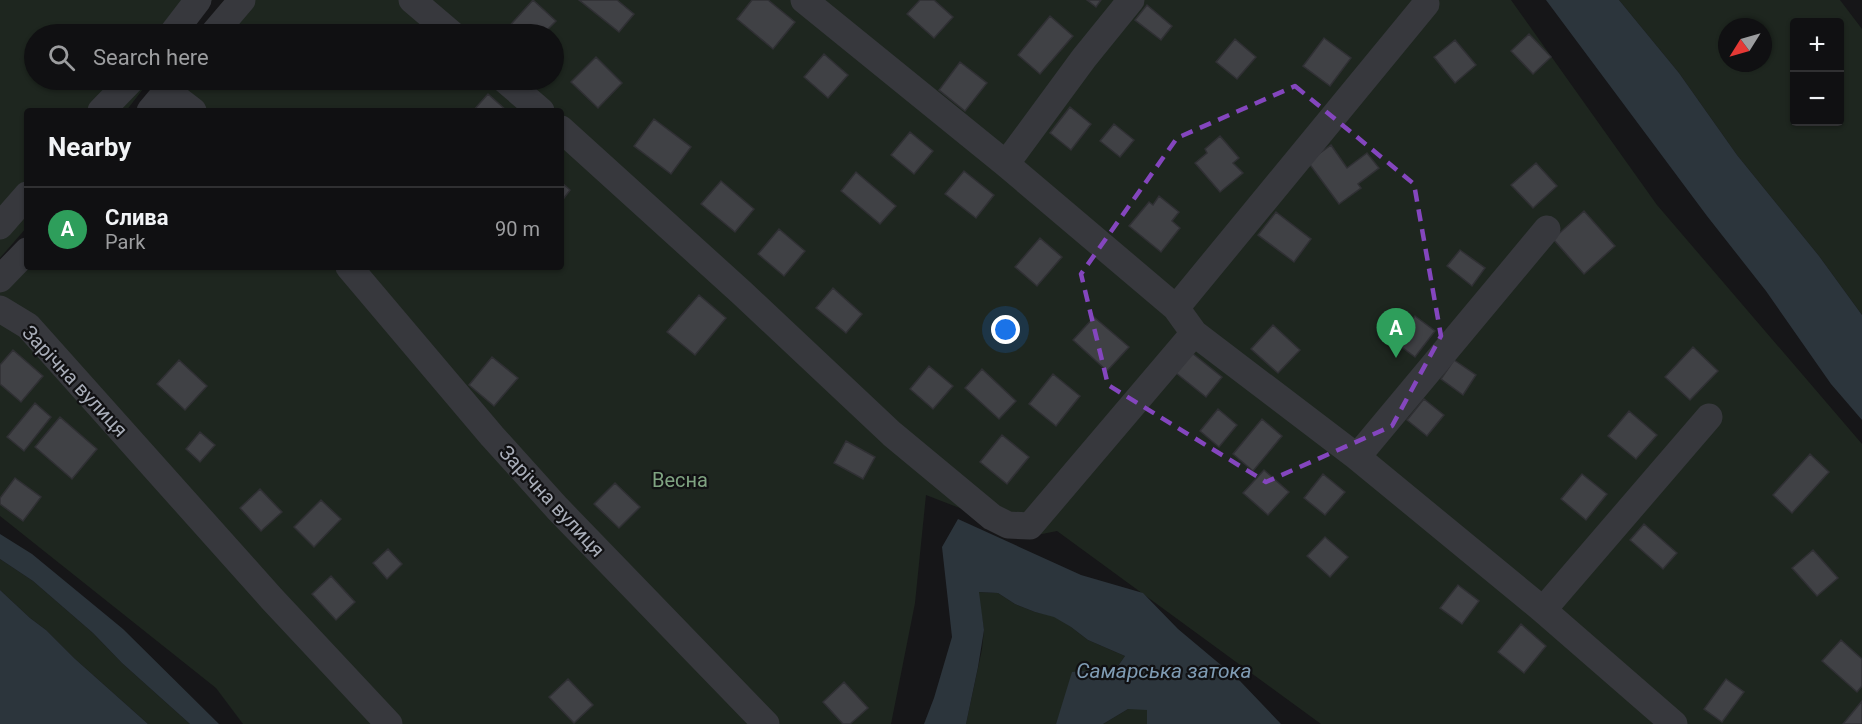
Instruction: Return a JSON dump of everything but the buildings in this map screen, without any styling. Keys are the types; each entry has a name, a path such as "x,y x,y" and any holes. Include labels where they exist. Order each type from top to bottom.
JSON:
{"street":[{"path":"180,24 198,0"},
{"path":"222,24 242,0"},
{"path":"412,0 440,24"},
{"path":"1006,164 1084,58 1131,0"},
{"path":"1176,308 1426,4"},
{"path":"822,6 1176,308 1194,333 1357,457 1543,610 1674,724"},
{"path":"104,108 121,90"},
{"path":"517,90 538,108"},
{"path":"164,94 188,108"},
{"path":"564,132 742,293 892,434 992,517 1008,525 1030,526 1194,333"},
{"path":"0,225 24,198"},
{"path":"1357,457 1547,229"},
{"path":"0,279 24,254"},
{"name":"Зарічна вулиця","path":"352,270 492,436 557,508 766,724"},
{"name":"Зарічна вулиця","path":"0,309 28,326 272,599 389,724"},
{"path":"1543,610 1709,417"}],"highlighted area":[{"path":"1295,86 1414,184 1441,336 1392,426 1266,482 1108,385 1081,274 1177,138"}],"green space":[{"path":"0,0 212,0 193,24 24,24 24,90 142,90 128,108 24,108 24,230 0,258"},
{"name":"Весна","path":"247,0 1511,0 1657,205 1862,444 1862,724 1321,724 1057,531 1032,536 926,495 915,603 891,724 243,724 216,688 0,516 0,286 24,269 564,270 564,108 154,108 169,90 564,90 564,24 226,24"},
{"path":"1619,0 1840,0 1862,29 1862,315 1819,256 1737,155 1679,73"},
{"path":"0,559 33,581 93,633 122,663 190,724 148,724 0,590"},
{"path":"978,592 998,593 1015,604 1054,616 1088,640 1125,656 1113,673 1093,670 1060,713 1056,724 966,724 984,630"},
{"path":"1128,709 1147,709 1147,724 1103,724"}],"water":[{"path":"1546,0 1619,0 1679,73 1737,155 1819,256 1862,315 1862,420 1831,384 1766,291 1707,216"},
{"name":"Самарська затока","path":"958,519 1081,575 1143,593 1178,629 1240,681 1281,724 1147,724 1147,710 1128,709 1103,724 1056,724 1072,672 1093,670 1113,673 1125,656 1088,640 1054,617 1015,604 998,593 979,592 984,630 966,724 924,724 952,637 942,547"},
{"path":"0,534 32,554 123,629 219,724 190,724 122,663 93,633 33,581 0,559"},
{"path":"0,590 46,630 148,724 0,724"}],"place":[{"name":"Слива","path":"1396,358"}]}
